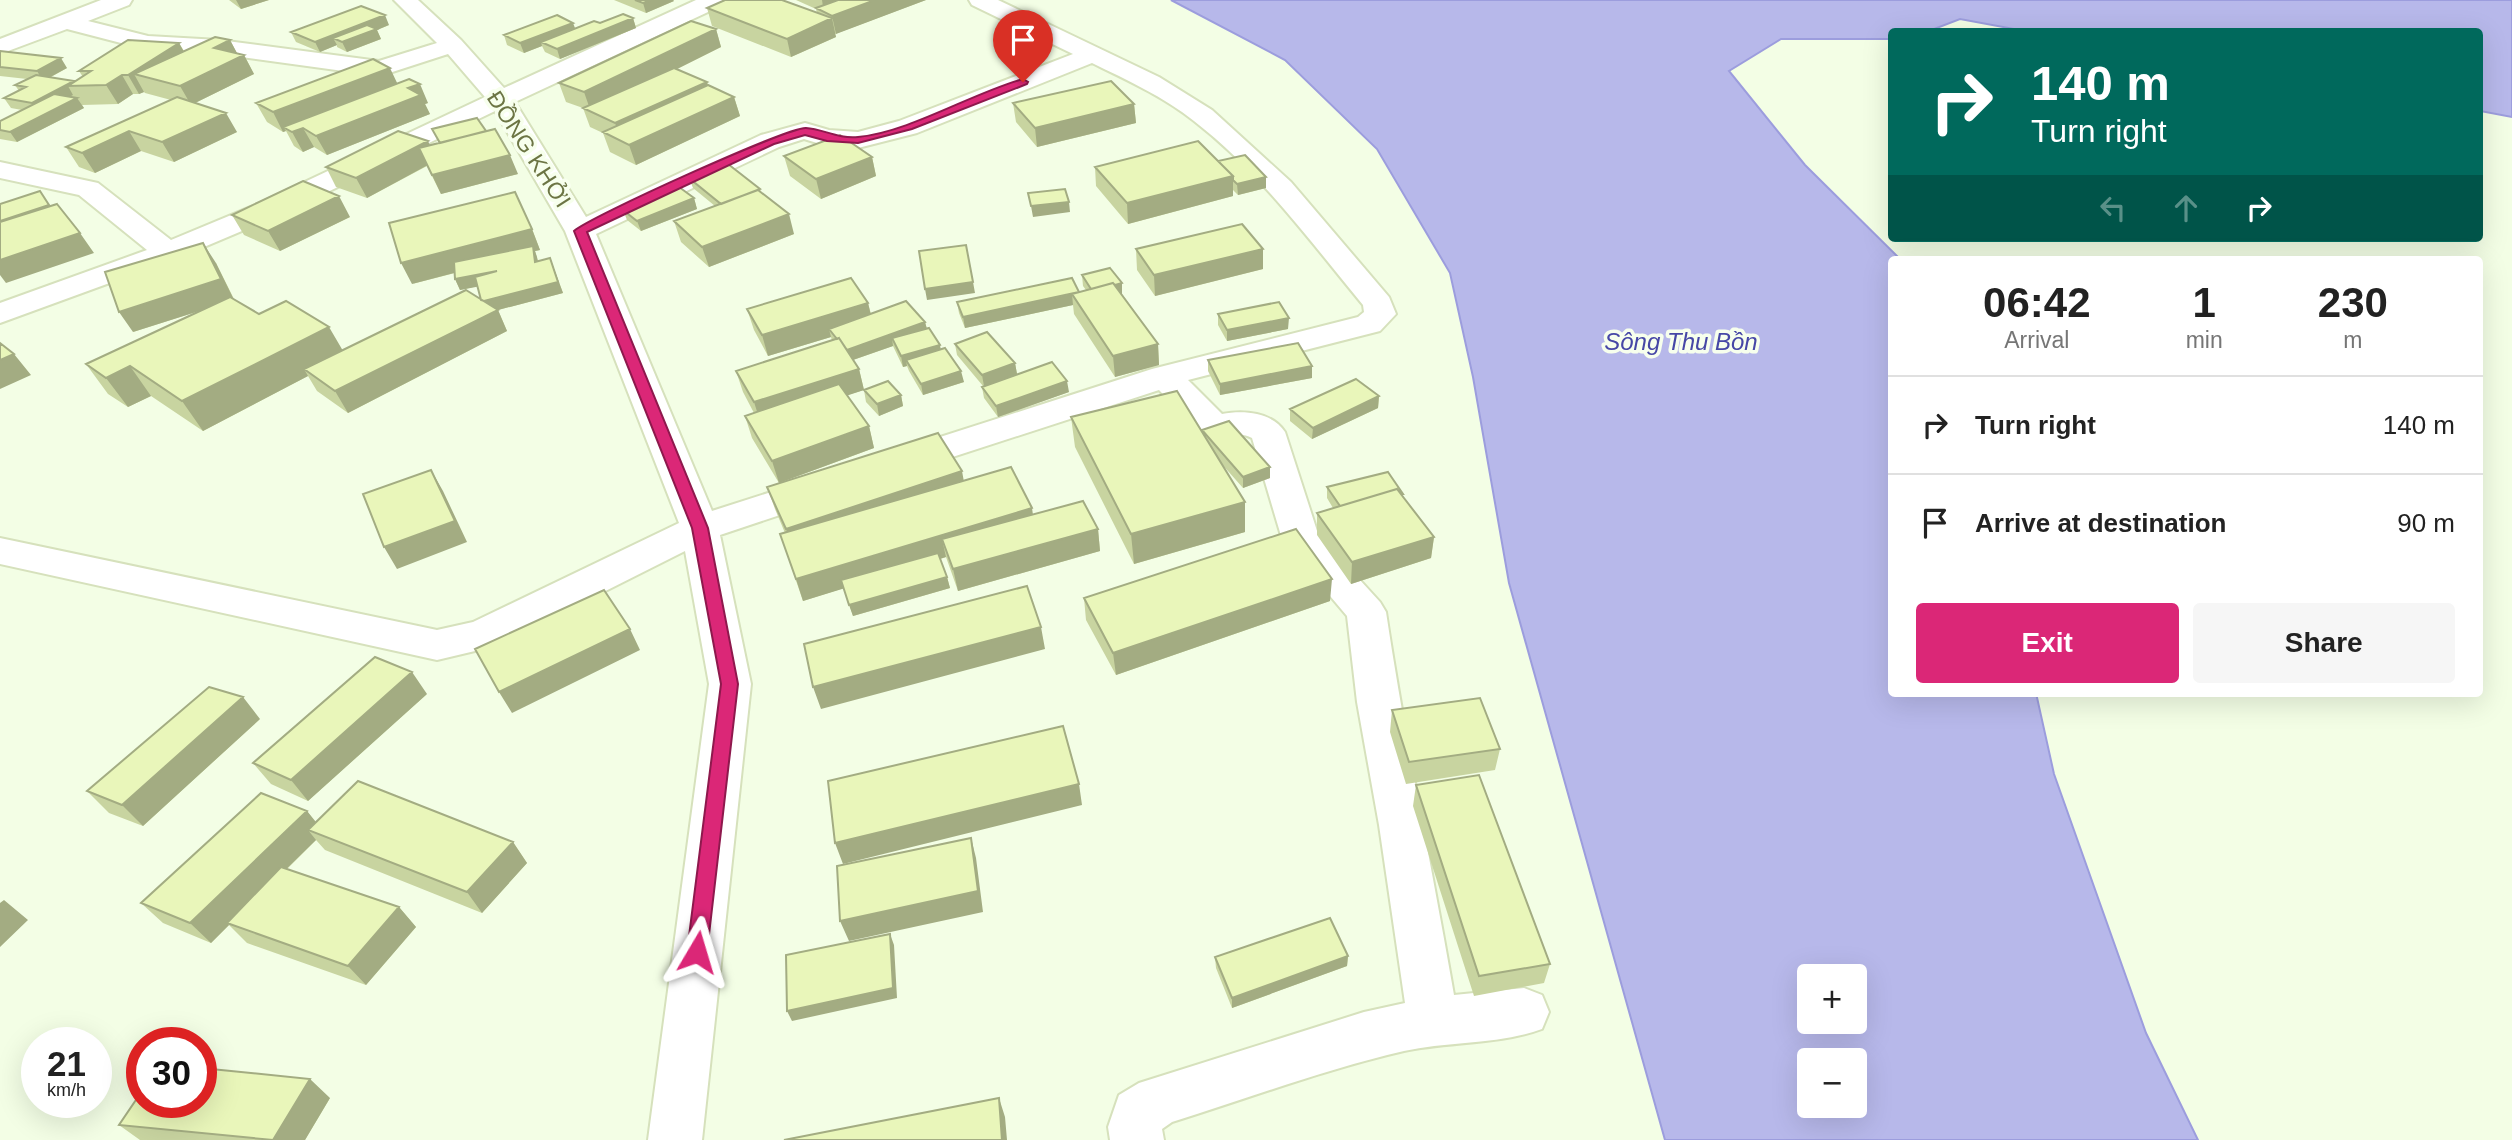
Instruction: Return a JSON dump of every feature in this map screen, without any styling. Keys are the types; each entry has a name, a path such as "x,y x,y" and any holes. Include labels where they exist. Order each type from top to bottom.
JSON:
{"street":[{"path":"0,47 121,0"},
{"name":"ĐỒNG KHỞI","path":"404,0 453,45 501,100 580,231 700,528 730,684 675,1140"},
{"path":"0,314 168,252 270,209 656,25 716,0"},
{"path":"0,551 437,645 482,635 700,528 1164,376 1369,324 1380,314 1378,304 1282,188 1203,115 1150,82 980,0"},
{"path":"62,21 148,43 219,47 380,69 453,45"},
{"path":"580,231 770,141 805,131 827,138 858,140 908,127 1092,55"},
{"path":"0,170 88,189 168,252"},
{"path":"1164,376 1215,427 1243,420 1268,432 1301,539 1366,612 1378,702 1402,825 1433,1021"},
{"path":"1137,1140 1135,1127 1138,1115 1158,1101 1364,1036 1433,1021 1524,1012"}],"water":[{"name":"Sông Thu Bồn","path":"1171,0 2512,0 2512,117 2483,112 2483,28 2008,28 1960,19 1937,28 1888,28 1888,39 1781,39 1729,71 1805,165 1897,256 1888,256 1888,697 2037,697 2054,774 2146,1033 2198,1140 1665,1140 1509,583 1473,377 1450,273 1377,149 1285,60"}],"building":[{"path":"725,0 782,0 832,18 787,39 707,8"},
{"path":"838,0 875,0 832,16 816,8"},
{"path":"361,6 385,15 315,42 291,32"},
{"path":"623,14 633,18 557,49 541,42 594,21 600,23"},
{"path":"557,15 573,23 520,43 504,35"},
{"path":"691,21 716,29 584,92 559,83"},
{"path":"367,25 377,29 342,42 333,38"},
{"path":"215,37 230,40 214,48 244,55 180,86 134,74"},
{"path":"128,40 179,43 128,75 122,75 106,85 68,86 91,71 79,71"},
{"path":"0,51 61,58 37,71 0,67"},
{"path":"373,59 390,68 273,112 256,103"},
{"path":"674,68 707,82 615,123 583,108"},
{"path":"36,75 74,81 32,103 4,98 26,87 15,85"},
{"path":"409,79 420,84 408,88 421,95 316,136 303,128 292,132 283,127"},
{"path":"1111,81 1134,104 1035,128 1013,103"},
{"path":"708,85 734,97 629,145 603,132"},
{"path":"54,94 77,98 10,132 0,130 0,121"},
{"path":"177,97 226,113 162,142 129,131 82,153 66,147"},
{"path":"477,118 486,131 440,143 432,129"},
{"path":"495,129 510,155 432,175 419,148"},
{"path":"398,131 428,141 356,178 326,167"},
{"path":"840,135 872,157 816,179 784,156"},
{"path":"1198,141 1233,176 1127,203 1095,167"},
{"path":"1245,155 1266,177 1237,184 1218,161"},
{"path":"728,164 760,189 721,204 689,178"},
{"path":"303,181 339,196 268,231 232,215"},
{"path":"679,187 694,198 637,221 623,210"},
{"path":"1065,189 1069,202 1031,206 1028,193"},
{"path":"758,190 789,214 702,247 674,221"},
{"path":"40,191 49,205 0,221 0,204"},
{"path":"515,192 532,229 401,263 389,223"},
{"path":"57,204 80,233 0,260 0,222"},
{"path":"1242,224 1263,249 1154,275 1136,249"},
{"path":"203,243 221,279 119,312 105,272"},
{"path":"966,245 973,282 925,289 919,251"},
{"path":"533,246 535,262 550,258 558,282 484,301 481,300 475,277 497,271 455,279 454,262"},
{"path":"1110,268 1122,283 1091,289 1082,275"},
{"path":"851,278 868,303 762,335 747,309"},
{"path":"1072,278 1079,292 963,317 957,302"},
{"path":"1113,283 1158,344 1113,356 1072,294"},
{"path":"466,290 498,310 335,391 304,369"},
{"path":"230,297 259,314 286,301 329,327 182,401 130,366 106,378 86,364"},
{"path":"906,301 925,322 847,350 829,329"},
{"path":"1279,302 1289,318 1227,330 1218,314"},
{"path":"929,328 940,345 901,356 892,338"},
{"path":"987,332 1015,363 982,375 955,344"},
{"path":"839,338 859,369 754,402 736,371"},
{"path":"0,343 14,354 0,360"},
{"path":"1298,343 1312,366 1220,384 1208,360"},
{"path":"945,348 961,371 921,384 906,360"},
{"path":"1052,362 1067,381 996,406 982,387"},
{"path":"1356,379 1379,396 1313,428 1290,409"},
{"path":"888,381 901,395 877,404 864,390"},
{"path":"839,384 869,426 772,461 745,416"},
{"path":"1177,391 1245,502 1131,534 1071,417"},
{"path":"1229,421 1270,467 1243,477 1202,430"},
{"path":"938,433 962,471 786,529 767,487"},
{"path":"1011,467 1032,508 796,579 780,534"},
{"path":"431,470 455,521 384,547 363,494"},
{"path":"1388,472 1403,494 1397,489 1340,506 1327,487"},
{"path":"1397,489 1434,537 1352,562 1317,513"},
{"path":"1083,501 1098,529 953,569 942,539"},
{"path":"1296,529 1332,579 1113,653 1084,598"},
{"path":"938,553 947,577 849,605 841,580"},
{"path":"1027,586 1041,627 813,687 804,644"},
{"path":"604,590 630,629 499,692 475,649"},
{"path":"375,657 412,672 291,780 253,763"},
{"path":"209,687 243,697 122,805 87,791"},
{"path":"1480,698 1500,749 1409,762 1392,710"},
{"path":"1063,726 1079,784 835,843 828,781"},
{"path":"1479,775 1550,964 1479,976 1416,785"},
{"path":"358,781 513,842 467,892 308,830"},
{"path":"261,793 307,811 190,923 141,903"},
{"path":"971,838 978,891 840,921 837,866"},
{"path":"281,867 399,907 348,966 227,923"},
{"path":"1330,918 1348,956 1232,998 1215,957"},
{"path":"890,934 893,988 787,1011 786,955"},
{"path":"217,1070 310,1079 273,1140 119,1125 126,1115 126,1118 217,1118"},
{"path":"999,1098 1002,1140 784,1140"}],"route":[{"path":"697,952 730,684 700,528 580,231 770,141 805,131 827,138 858,140 908,127 1023,82"}]}
